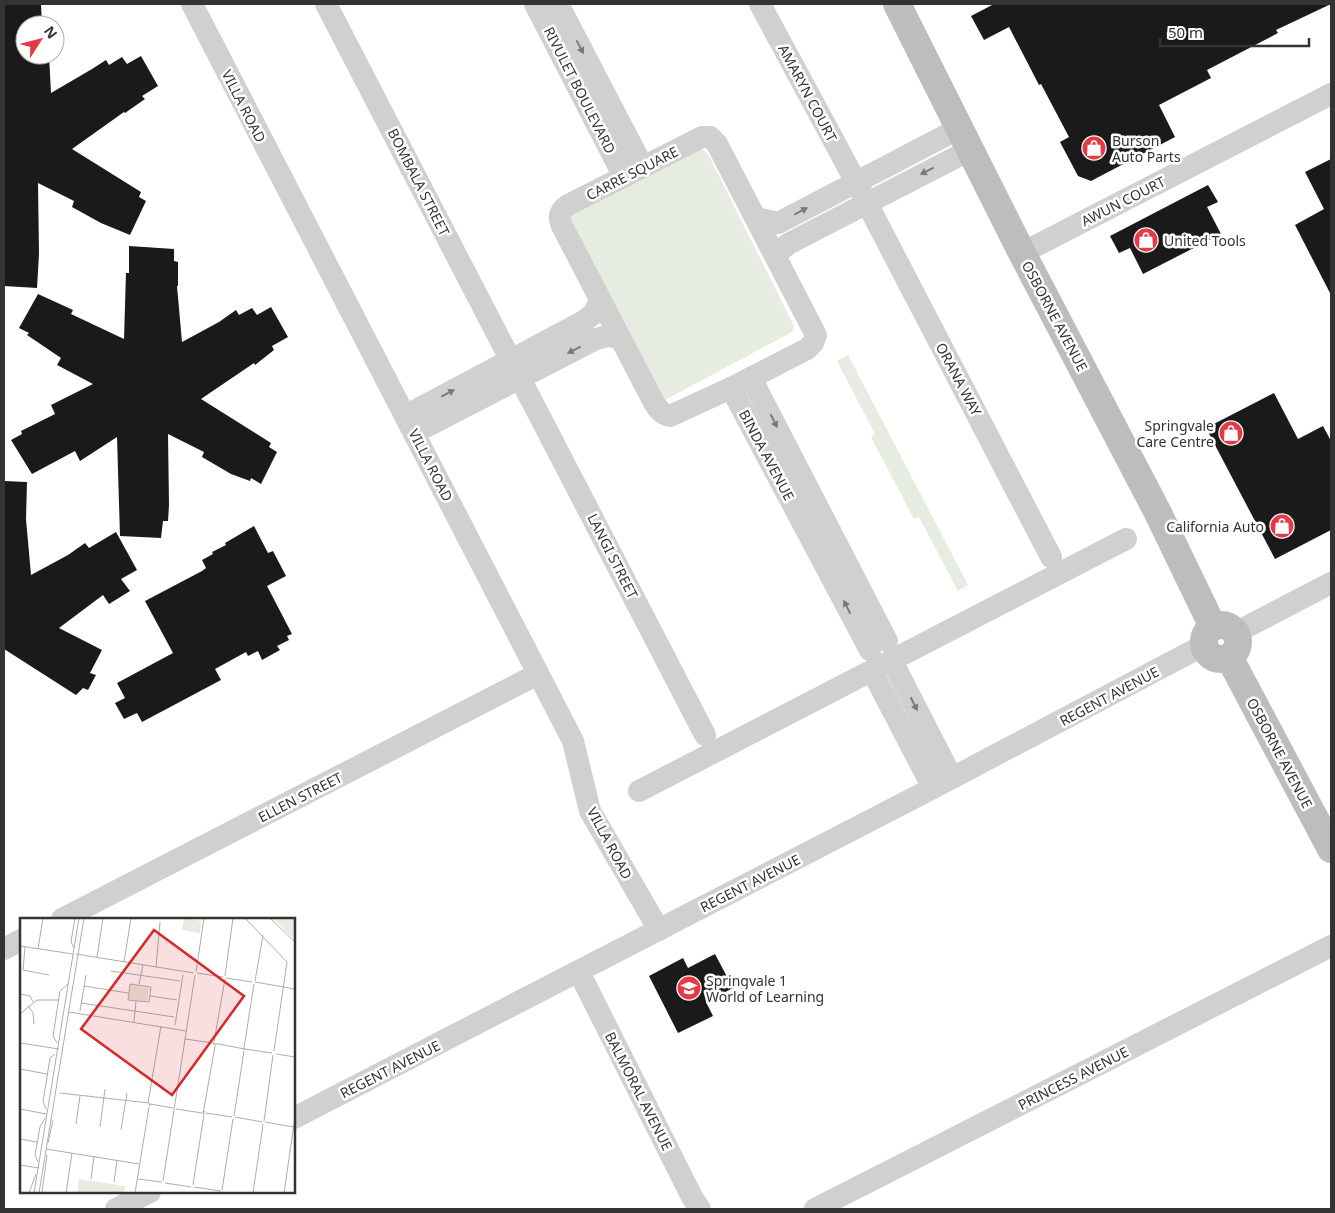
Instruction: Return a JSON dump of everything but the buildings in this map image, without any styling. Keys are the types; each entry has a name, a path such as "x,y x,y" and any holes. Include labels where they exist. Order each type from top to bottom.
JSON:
{"main road":[{"name":"OSBORNE AVENUE","path":"897,4 1022,253 1157,511 1220,641 1331,849"}],"street":[{"name":"VILLA ROAD","path":"192,4 573,741 590,811 658,930"},
{"name":"BOMBALA STREET","path":"326,4 516,368"},
{"name":"RIVULET BOULEVARD","path":"535,4 634,172"},
{"name":"RIVULET BOULEVARD","path":"558,4 634,172"},
{"name":"AMARYN COURT","path":"760,4 866,202"},
{"name":"AWUN COURT","path":"1022,253 1331,94"},
{"name":"CARRE SQUARE","path":"702,137 710,137 717,144 816,335 807,348 686,410 670,416 658,410 600,301 559,217 561,211 568,205 634,172 702,137"},
{"path":"757,218 778,224 856,182 965,139"},
{"path":"776,255 788,244 866,202 965,139"},
{"name":"ORANA WAY","path":"866,202 1051,557"},
{"path":"410,424 516,368 593,314 600,301"},
{"path":"516,368 596,338 608,336 619,338"},
{"name":"LANGI STREET","path":"516,368 705,735"},
{"name":"BINDA AVENUE","path":"741,383 812,518 943,783"},
{"path":"639,791 880,656 1126,539"},
{"name":"REGENT AVENUE","path":"295,1117 1331,584"},
{"name":"ELLEN STREET","path":"64,918 538,674"},
{"path":"4,949 20,941"},
{"name":"PRINCESS AVENUE","path":"815,1209 1331,946"},
{"name":"BALMORAL AVENUE","path":"572,975 683,1209"},
{"name":"BALMORAL AVENUE","path":"572,975 700,1209"},
{"path":"116,1209 148,1193"}],"shaded area":[{"path":"697,145 708,154 794,326 792,332 665,400 566,219"},
{"path":"848,355 968,585 958,591 919,517 914,519 871,437 875,434 837,361"}],"place":[{"name":"Burson Auto Parts","path":"1094,148"},
{"name":"United Tools","path":"1146,240"},
{"name":"Springvale Care Centre","path":"1231,433"},
{"name":"California Auto","path":"1282,526"},
{"name":"Springvale 1 World of Learning","path":"689,988"}]}
